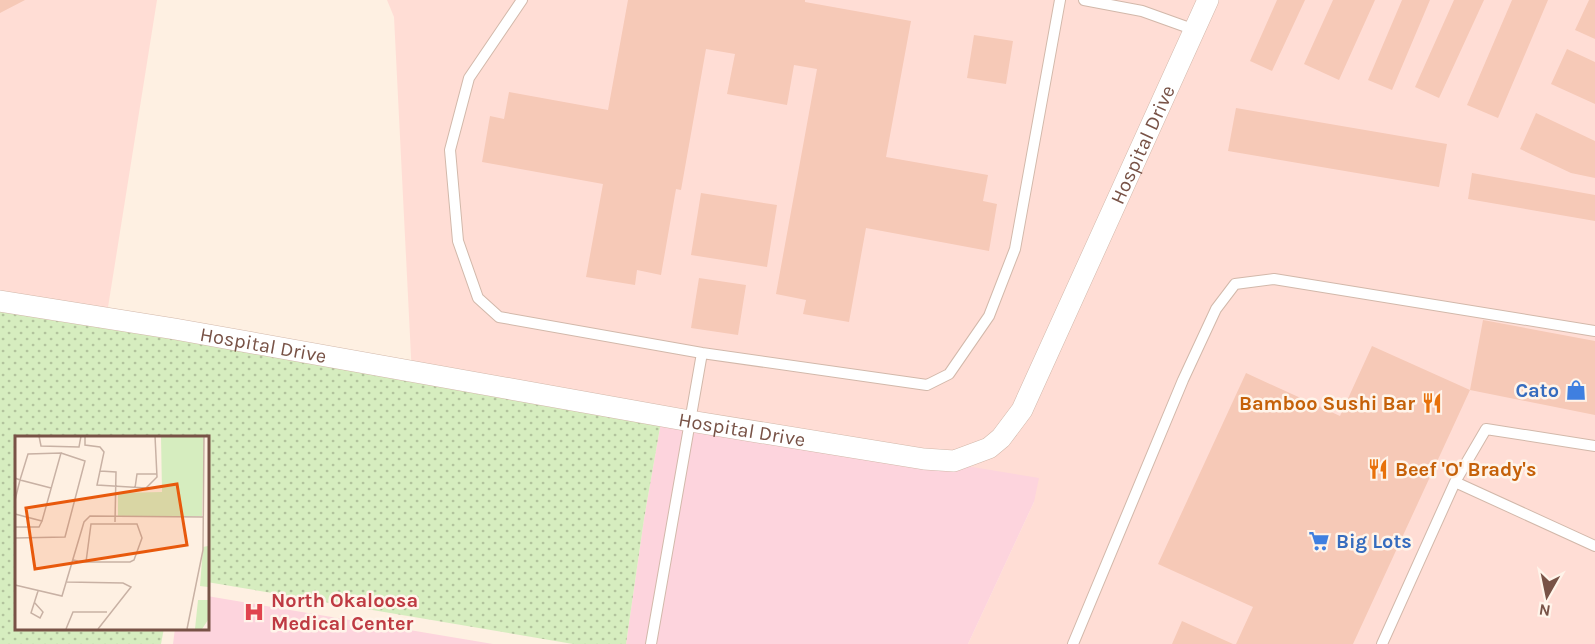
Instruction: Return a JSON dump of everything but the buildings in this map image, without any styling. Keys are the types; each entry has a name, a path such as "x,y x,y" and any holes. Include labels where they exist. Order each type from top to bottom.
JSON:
{"street":[{"name":"Hospital Drive","path":"0,301 690,421 934,460 954,461 989,448 1001,438 1022,410 1208,0"}],"lane":[{"path":"522,0 469,78 450,150 458,241 478,298 499,317 702,353 927,385 949,374 989,316 1015,249 1060,0"},
{"path":"1084,0 1142,11 1195,30"},
{"path":"1072,644 1183,380 1216,309 1235,284 1274,279 1595,331"},
{"path":"651,644 702,353"},
{"path":"1382,644 1455,482 1486,429 1595,446"},
{"path":"1455,482 1595,546"}],"shaded area":[{"path":"0,0 157,0 105,326 0,309"},
{"path":"387,0 1595,0 1595,644 968,644 1034,502 412,376 394,17"},
{"path":"662,416 1039,478 1034,502 968,644 626,644"},
{"name":"North Okaloosa Medical Center","path":"208,596 493,644 173,644 175,629 208,629"}],"green space":[{"path":"0,309 662,416 626,644 573,644 208,582 208,436 15,436 15,629 164,629 161,644 0,644"}],"place":[{"name":"Cato","path":"1576,390"},
{"name":"Bamboo Sushi Bar","path":"1432,403"},
{"name":"Beef 'O' Brady's","path":"1378,469"},
{"name":"Big Lots","path":"1319,541"},
{"name":"North Okaloosa Medical Center","path":"254,612"}]}
